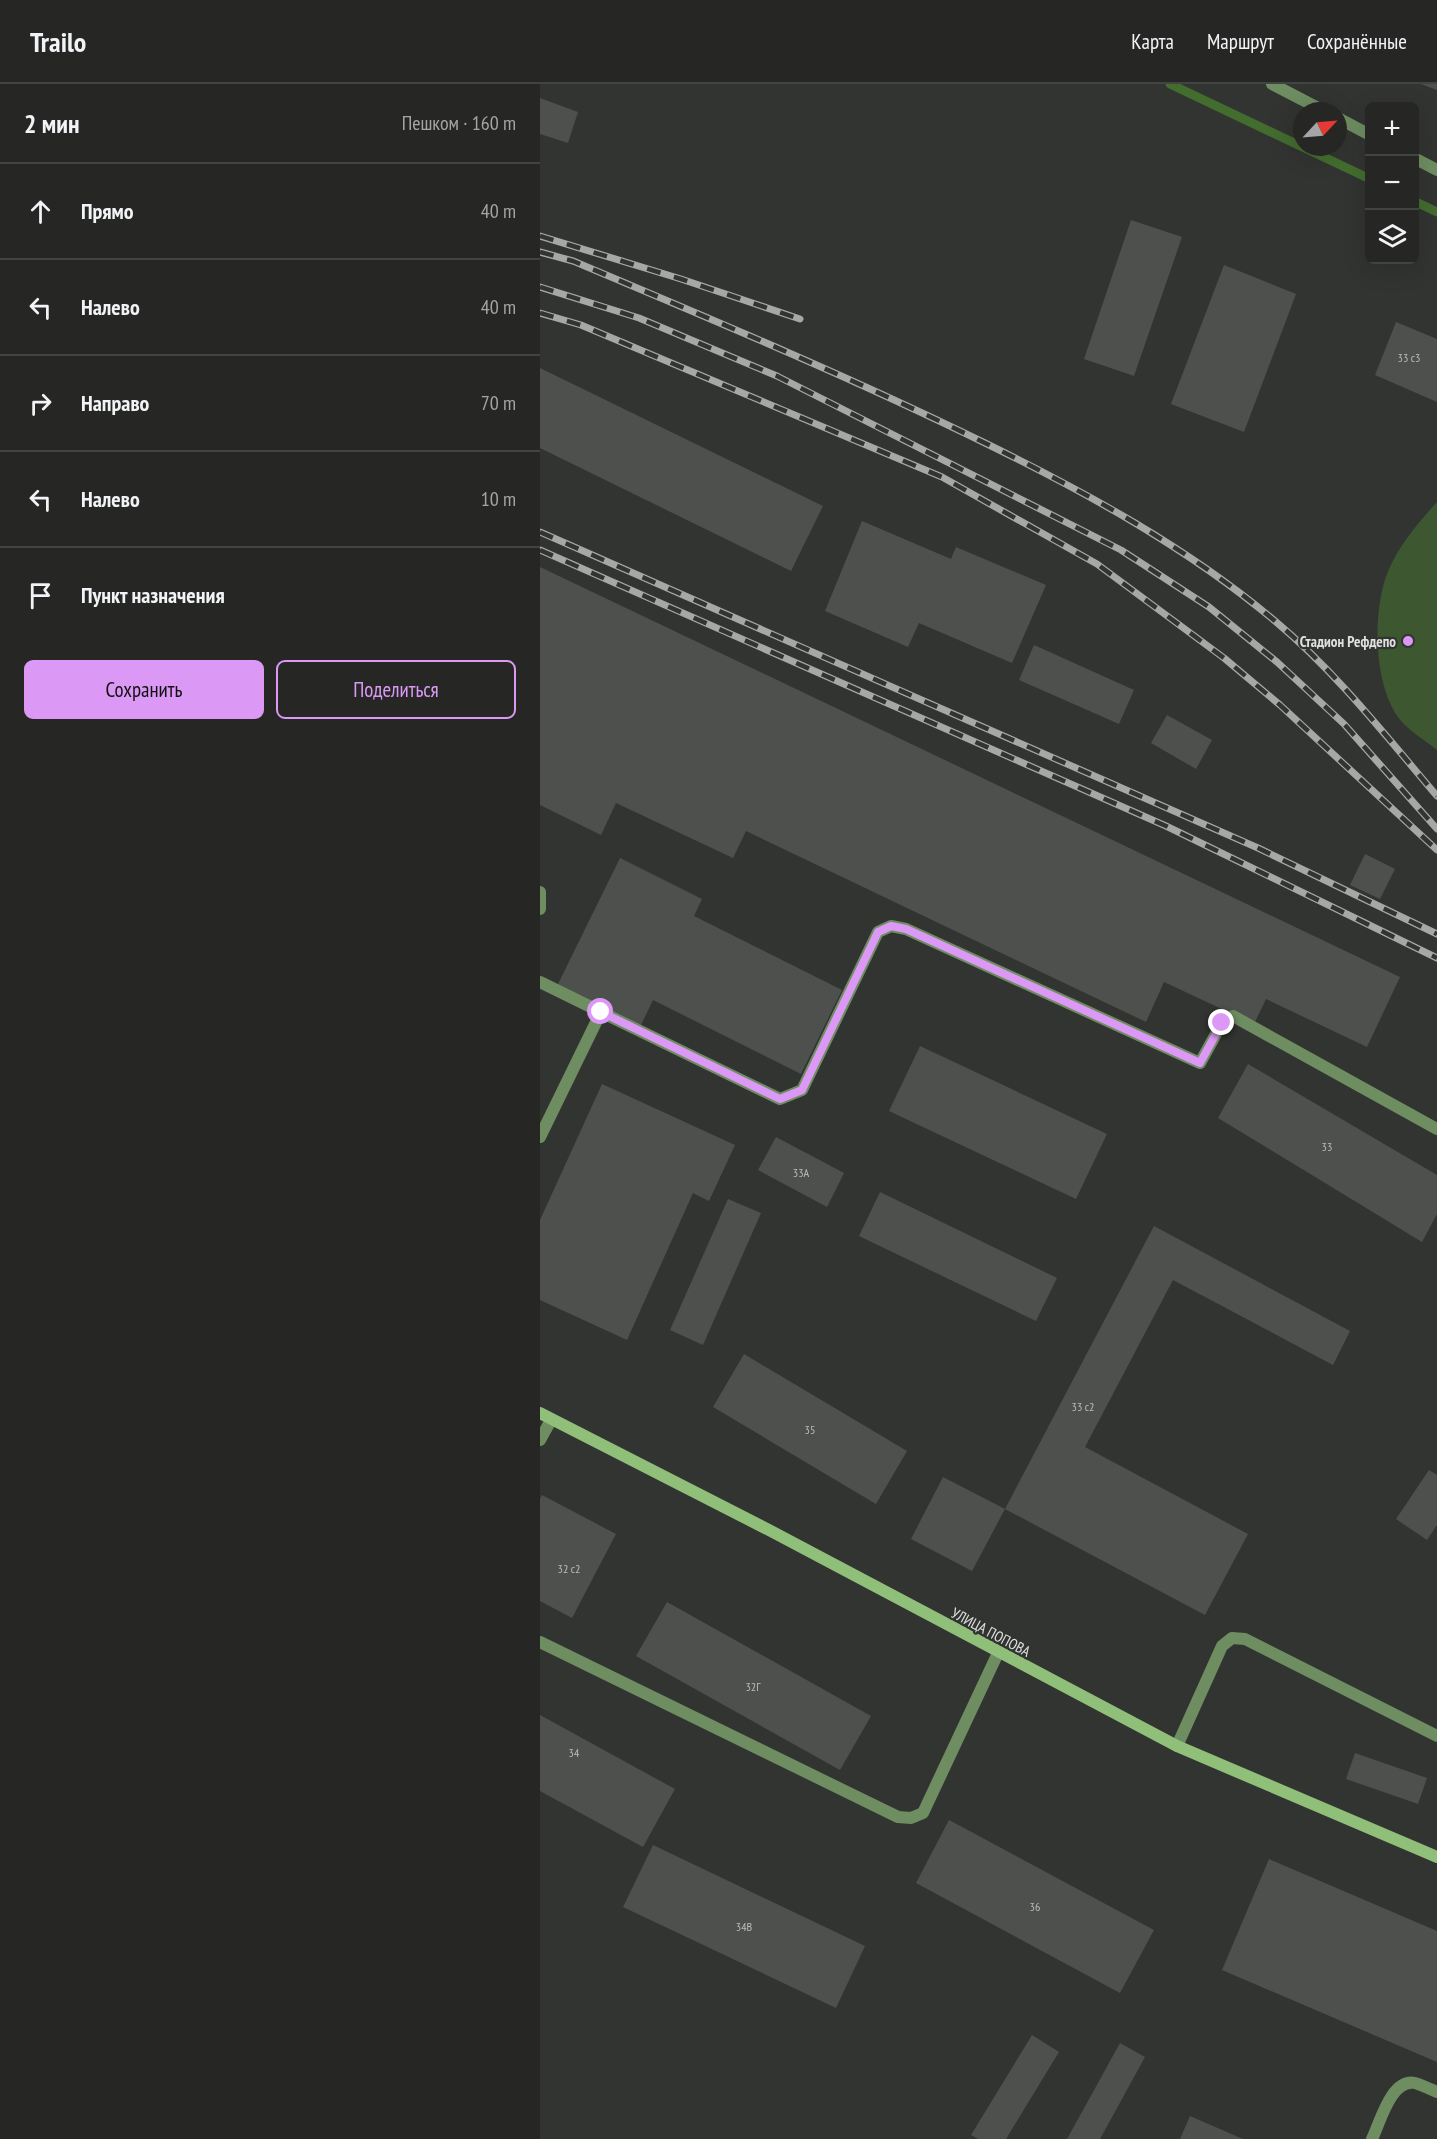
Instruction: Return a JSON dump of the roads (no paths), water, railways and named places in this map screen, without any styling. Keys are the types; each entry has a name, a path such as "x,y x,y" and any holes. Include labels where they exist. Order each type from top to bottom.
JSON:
{"street":[{"path":"1272,84 1307,102"},
{"path":"1347,123 1365,132"},
{"path":"1419,161 1437,170"},
{"path":"540,892 540,909"},
{"path":"540,982 780,1099 793,1096 802,1090 878,932 891,926 906,929 1200,1063 1222,1023 1233,1016 1437,1129"},
{"path":"540,1137 601,1012"},
{"path":"540,1440 546,1416"},
{"name":"УЛИЦА ПОПОВА","path":"546,1416 769,1530 1177,1746 1437,1857"},
{"path":"1177,1746 1222,1646 1232,1638 1245,1639 1437,1736"},
{"path":"540,1642 888,1812 905,1818 923,1813 998,1653"},
{"path":"1372,2139 1393,2093 1402,2085 1413,2082 1437,2092"}],"waterway":[{"path":"1170,84 1365,177"},
{"path":"1419,203 1437,212"}],"railway":[{"path":"540,236 681,279 800,319"},
{"path":"540,252 573,261 883,395 1023,462 1136,523 1207,569 1275,621 1319,661 1360,705 1437,796"},
{"path":"540,287 639,318 777,376 1121,550 1209,607 1277,662 1344,724 1437,829"},
{"path":"540,313 581,325 942,477 1097,564 1224,658 1280,705 1437,850"},
{"path":"540,532 1258,848 1437,934"},
{"path":"540,550 1166,826 1437,958"}],"place":[{"name":"Стадион Рефдепо","path":"1408,641"}]}
